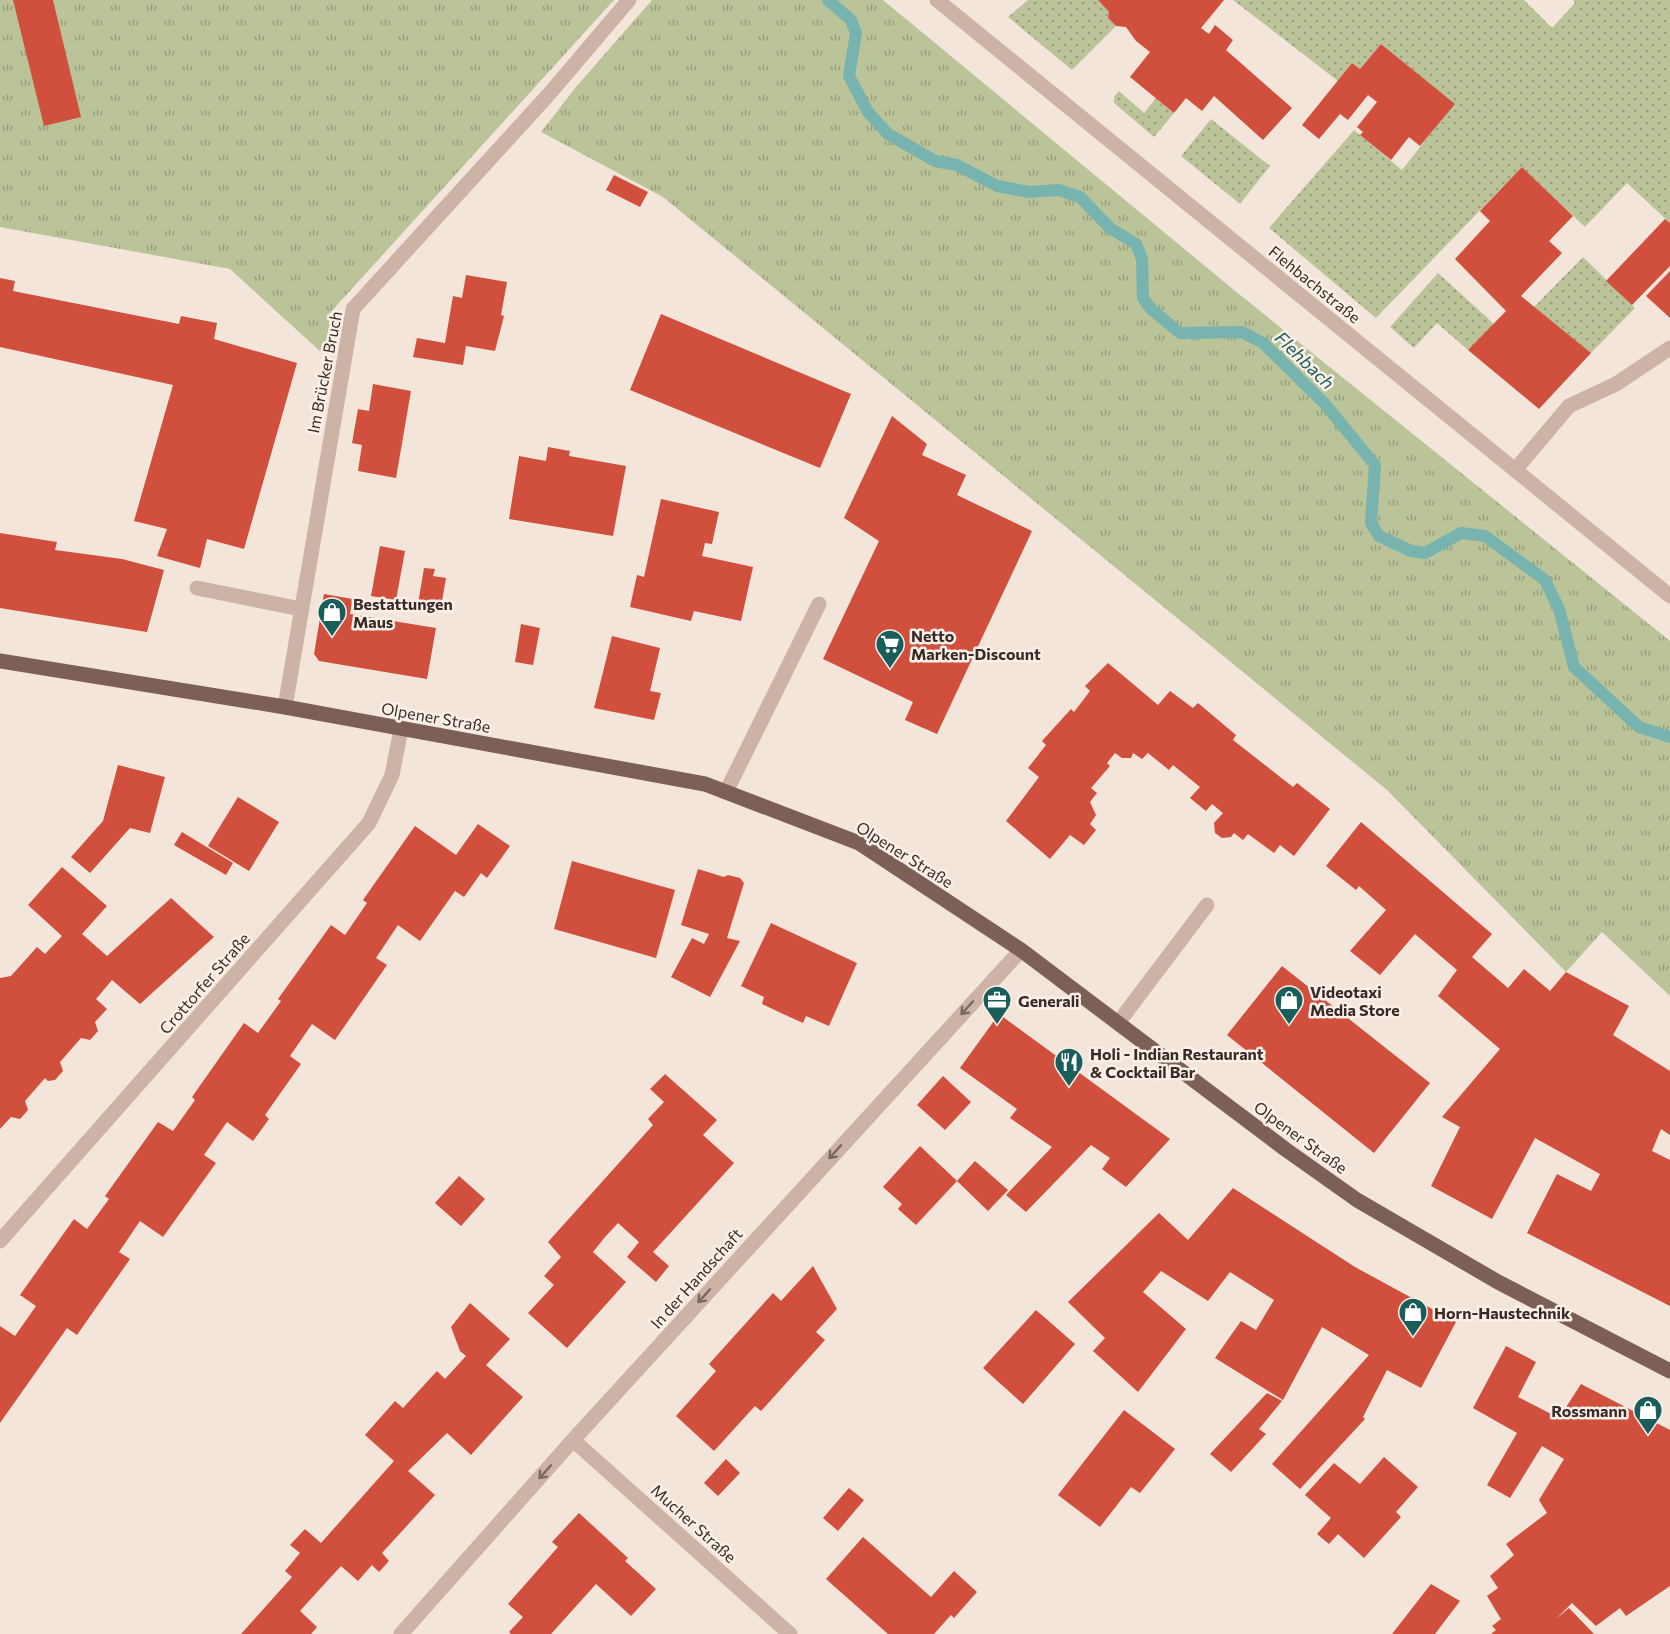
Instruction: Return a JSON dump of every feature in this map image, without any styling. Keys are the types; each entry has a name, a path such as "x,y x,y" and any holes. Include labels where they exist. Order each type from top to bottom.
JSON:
{"main road":[{"name":"Olpener Straße","path":"0,661 285,708 705,784 859,843 1021,950 1285,1149 1397,1226 1498,1282 1670,1371"}],"street":[{"name":"Im Brücker Bruch","path":"285,708 353,309 550,93 629,0"},
{"name":"Flehbachstraße","path":"937,0 1670,596"},
{"path":"1515,470 1569,406 1616,384 1670,348"},
{"path":"197,588 301,609"},
{"path":"726,792 819,604"},
{"name":"Crottorfer Straße","path":"0,1241 369,823 392,775 401,729"},
{"path":"1118,1023 1207,905"},
{"name":"In der Handschaft","path":"401,1634 573,1440 1021,950"},
{"name":"Mucher Straße","path":"573,1440 790,1634"}],"green space":[{"path":"0,0 614,0 329,314 330,331 322,353 230,269 0,227"},
{"path":"652,0 883,0 1234,290 1670,641 1670,996 1602,932 1566,972 1387,790 663,197 541,132 576,87"},
{"path":"1028,0 1098,0 1109,12 1108,18 1116,26 1072,70 1008,17"},
{"path":"1233,0 1524,0 1552,28 1575,3 1573,0 1670,0 1670,223 1627,183 1585,227 1522,167 1376,318 1269,228 1354,130 1402,170 1454,104 1381,44 1360,69 1352,63 1338,81"},
{"path":"1119,91 1144,113 1156,98 1174,113 1154,137 1114,103 1114,97"},
{"path":"1211,119 1270,166 1240,204 1181,156"},
{"path":"1583,257 1635,308 1591,353 1534,307"},
{"path":"1438,273 1494,324 1468,350 1437,323 1414,348 1390,327"}],"building":[{"path":"13,0 53,0 81,117 44,126"},
{"path":"1098,0 1224,0 1201,28 1209,34 1215,25 1233,40 1226,50 1292,108 1263,140 1214,96 1202,111 1186,98 1174,113 1130,77 1150,52 1136,41 1126,27 1116,26 1108,18 1109,12"},
{"path":"1381,44 1455,104 1420,146 1409,137 1391,160 1360,135 1363,132 1357,127 1377,102 1368,95 1348,120 1340,114 1319,139 1302,125 1352,63 1360,69"},
{"path":"1522,167 1573,216 1549,241 1562,253 1521,296 1591,353 1539,409 1468,350 1506,311 1455,259 1490,221 1480,211"},
{"path":"614,175 648,192 640,207 606,190"},
{"path":"1665,219 1670,223 1670,266 1632,305 1606,281"},
{"path":"1670,271 1670,318 1646,296"},
{"path":"466,275 507,282 501,315 504,316 495,351 466,346 463,365 413,357 417,338 445,343 453,296 462,298"},
{"path":"0,278 15,281 13,291 179,324 181,316 217,323 214,339 297,363 244,549 207,539 200,568 157,556 167,529 134,521 173,385 0,347"},
{"path":"661,314 851,394 820,468 630,390"},
{"path":"373,384 411,391 396,478 358,471 362,445 352,443 358,409 369,411"},
{"path":"892,416 927,444 922,455 966,475 957,495 1032,531 937,734 905,720 913,702 823,659 879,541 844,518"},
{"path":"548,447 570,451 569,456 626,466 613,536 509,519 519,456 546,461"},
{"path":"661,499 719,512 712,544 705,543 702,556 753,567 741,621 694,611 691,621 630,607 637,575 644,577"},
{"path":"0,533 57,542 55,550 122,559 164,570 147,632 0,608"},
{"path":"380,546 405,551 396,600 371,596"},
{"path":"424,568 435,569 433,576 446,578 441,607 418,604"},
{"path":"324,594 353,599 350,614 436,628 427,679 319,661 314,654"},
{"path":"521,624 540,628 533,665 515,662"},
{"path":"612,636 660,648 650,691 661,693 654,720 594,708"},
{"path":"1108,663 1158,705 1170,691 1193,708 1198,703 1236,735 1233,740 1293,787 1297,783 1330,809 1294,856 1280,845 1274,853 1248,834 1243,840 1234,833 1231,837 1222,838 1215,833 1214,823 1223,813 1212,804 1206,811 1190,798 1200,787 1173,765 1169,770 1148,753 1142,759 1133,753 1131,758 1122,758 1115,753 1107,763 1110,766 1091,788 1097,793 1090,802 1096,815 1090,824 1096,830 1084,845 1070,835 1050,859 1006,821 1039,777 1028,768 1046,745 1042,741 1071,709 1074,712 1090,691 1085,686"},
{"path":"118,765 165,777 150,833 130,828 90,873 71,857 103,821"},
{"path":"238,797 279,822 249,871 208,846"},
{"path":"1361,822 1492,934 1472,957 1508,988 1524,969 1550,991 1566,972 1629,1006 1613,1035 1670,1071 1670,1135 1661,1129 1652,1151 1670,1160 1670,1306 1527,1233 1557,1174 1591,1191 1600,1174 1535,1138 1492,1219 1431,1186 1460,1127 1442,1117 1500,1049 1438,996 1457,970 1415,934 1380,975 1350,951 1386,910 1359,886 1356,890 1326,866"},
{"path":"478,824 510,846 487,878 481,873 464,897 455,891 420,941 398,925 376,958 387,965 335,1040 312,1024 290,1056 301,1064 265,1115 269,1119 253,1141 227,1122 204,1155 216,1163 163,1237 140,1221 119,1252 130,1259 77,1335 67,1328 0,1423 0,1326 15,1336 36,1306 20,1295 74,1219 87,1229 109,1199 105,1196 158,1122 173,1131 195,1100 192,1097 244,1023 258,1033 281,1001 278,999 331,925 345,935 367,903 363,900 415,826 456,855"},
{"path":"182,832 233,863 226,875 174,845"},
{"path":"572,861 675,890 656,958 554,929"},
{"path":"62,867 107,906 82,934 107,956 171,898 214,937 140,1004 112,980 96,999 107,1009 95,1022 98,1031 90,1040 81,1038 60,1062 63,1071 55,1080 48,1081 45,1078 25,1101 28,1110 20,1119 11,1117 0,1129 0,978 11,976 37,947 45,954 62,936 28,905"},
{"path":"698,869 724,877 728,875 740,878 744,883 727,938 740,941 710,997 671,977 692,938 704,944 709,934 681,925"},
{"path":"771,923 857,963 829,1026 806,1016 803,1023 781,1013 762,1004 764,997 741,986"},
{"path":"1282,966 1430,1083 1374,1153 1227,1035"},
{"path":"999,1014 1170,1139 1126,1187 1102,1169 1110,1158 1091,1145 1026,1212 1006,1195 1052,1147 1010,1118 1017,1109 960,1068"},
{"path":"665,1074 717,1120 703,1135 734,1163 653,1252 669,1266 656,1282 627,1257 639,1242 618,1223 605,1237 593,1252 626,1282 567,1348 528,1313 554,1285 544,1276 561,1257 548,1242 653,1125 648,1119 664,1102 650,1089"},
{"path":"943,1076 971,1102 945,1130 917,1105"},
{"path":"920,1146 957,1181 916,1225 898,1209 902,1204 883,1187"},
{"path":"975,1161 1008,1190 988,1211 957,1181"},
{"path":"459,1176 485,1199 461,1226 435,1203"},
{"path":"1233,1188 1355,1267 1456,1322 1421,1388 1387,1370 1363,1417 1365,1419 1300,1489 1272,1464 1369,1355 1322,1327 1283,1400 1215,1358 1241,1321 1256,1330 1274,1300 1230,1272 1208,1301 1161,1271 1143,1292 1186,1329 1138,1392 1093,1351 1105,1338 1068,1302 1159,1213 1188,1240"},
{"path":"813,1266 837,1309 816,1332 825,1340 761,1411 755,1406 714,1451 676,1416 716,1371 709,1364 773,1293 781,1301"},
{"path":"470,1303 510,1339 486,1365 523,1397 471,1455 447,1433 408,1471 435,1495 382,1553 389,1561 379,1572 372,1565 358,1581 341,1566 308,1602 300,1611 317,1627 311,1634 241,1634 292,1577 285,1571 300,1553 290,1545 305,1529 321,1543 394,1461 365,1435 395,1401 403,1408 437,1371 445,1379 466,1356 460,1351 451,1327"},
{"path":"1036,1310 1075,1344 1023,1404 983,1368"},
{"path":"1506,1346 1536,1362 1518,1397 1559,1418 1581,1384 1670,1430 1670,1586 1626,1616 1620,1608 1596,1626 1572,1603 1556,1619 1569,1608 1594,1634 1491,1634 1496,1630 1492,1626 1501,1619 1487,1596 1498,1588 1490,1576 1514,1555 1506,1544 1547,1513 1539,1500 1564,1459 1542,1446 1510,1498 1487,1485 1517,1433 1473,1408"},
{"path":"1267,1393 1282,1401 1259,1429 1266,1434 1231,1472 1210,1454"},
{"path":"1124,1410 1175,1449 1140,1493 1131,1487 1100,1527 1058,1495"},
{"path":"1384,1457 1418,1487 1396,1512 1401,1517 1364,1558 1338,1534 1329,1544 1317,1534 1331,1518 1305,1495 1334,1463 1360,1484"},
{"path":"726,1459 740,1473 718,1496 704,1483"},
{"path":"849,1488 864,1500 838,1531 823,1518"},
{"path":"579,1513 628,1558 625,1561 656,1589 631,1616 596,1584 551,1634 511,1634 509,1632 523,1617 508,1604 558,1547 552,1542"},
{"path":"863,1537 931,1597 954,1571 977,1592 954,1618 951,1615 934,1634 888,1634 826,1579"},
{"path":"1431,1584 1460,1601 1435,1634 1392,1634"}],"waterway":[{"name":"Flehbach","path":"828,0 851,20 856,33 849,76 868,112 888,134 935,161 957,165 997,186 1029,192 1059,190 1080,197 1110,228 1136,244 1142,259 1143,298 1151,309 1180,333 1242,332 1263,343 1325,404 1375,465 1371,523 1379,536 1411,551 1425,553 1461,533 1485,536 1545,580 1559,609 1574,667 1639,727 1670,737"}],"place":[{"name":"Bestattungen Maus","path":"332,638"},
{"name":"Netto Marken-Discount","path":"890,670"},
{"name":"Generali","path":"997,1026"},
{"name":"Videotaxi Media Store","path":"1289,1026"},
{"name":"Holi - Indian Restaurant & Cocktail Bar","path":"1069,1088"},
{"name":"Horn-Haustechnik","path":"1413,1338"},
{"name":"Rossmann","path":"1648,1436"}]}
